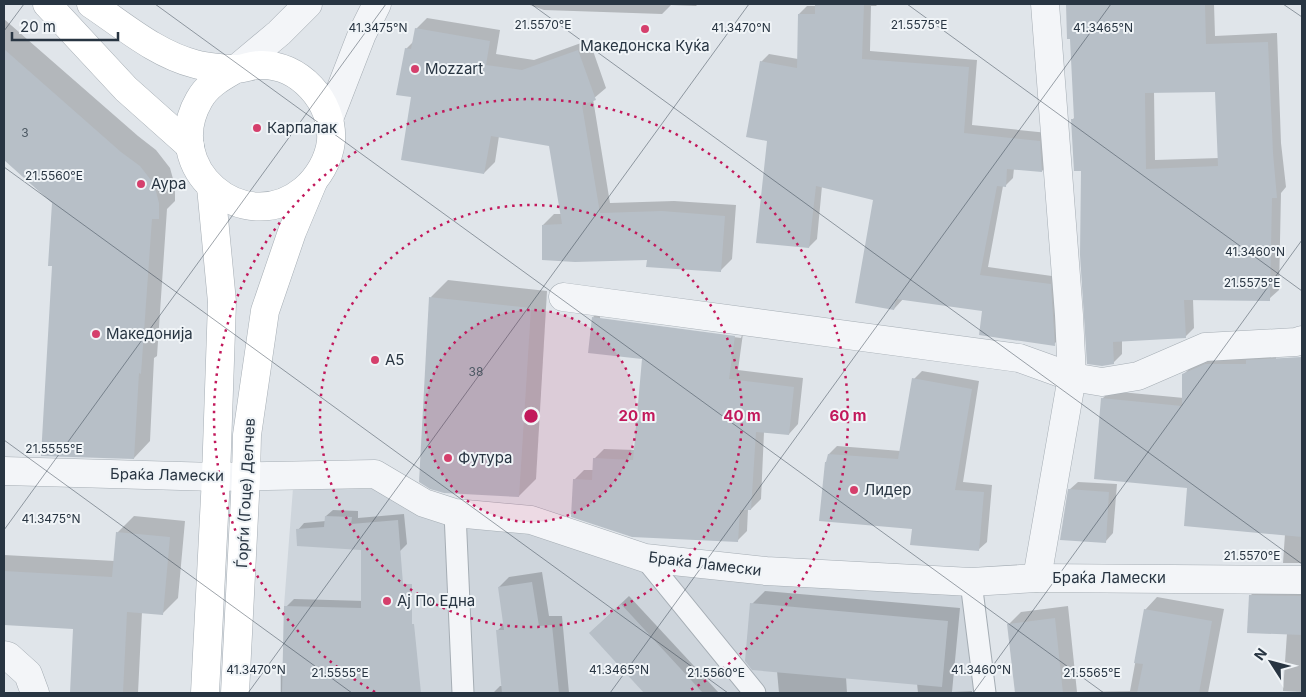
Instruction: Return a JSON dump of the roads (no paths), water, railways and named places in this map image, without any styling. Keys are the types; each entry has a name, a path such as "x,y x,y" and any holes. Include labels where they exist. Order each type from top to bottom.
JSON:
{"main road":[{"path":"47,4 126,89 190,146"},
{"path":"91,4 158,50 195,64 236,69 259,65 283,68 303,80 314,91 329,118 331,141 325,163 313,182 295,197 274,205 251,206 230,200 211,187 197,169 190,146 190,122 199,99 215,81 236,69"},
{"name":"Ѓорѓи (Гоце) Делчев","path":"235,693 247,435 265,311 292,232 313,182"},
{"name":"Ѓорѓи (Гоце) Делчев","path":"205,693 216,477 222,302 211,187"}],"street":[{"path":"236,69 279,33 308,4"},
{"path":"329,118 362,34 377,4"},
{"path":"1037,578 1072,377 1045,4"},
{"path":"563,297 1019,358 1072,377 1102,382 1138,376 1205,346 1296,342 1302,340"},
{"name":"Браќа Ламески","path":"4,471 216,477 375,474 424,503 455,513 531,520 646,558 766,571 970,582 1037,578 1302,580"},
{"path":"455,513 464,693"},
{"path":"646,558 755,693"},
{"path":"970,582 985,693"},
{"path":"4,656 8,656 28,674 35,693"}],"place":[{"name":"Македонска Куќа","path":"645,29"},
{"name":"Mozzart","path":"415,69"},
{"name":"Карпалак","path":"257,128"},
{"name":"Аура","path":"141,184"},
{"name":"Македонија","path":"96,334"},
{"name":"А5","path":"375,360"},
{"name":"Футура","path":"448,458"},
{"name":"Лидер","path":"854,490"},
{"name":"Ај По Една","path":"387,601"}]}
